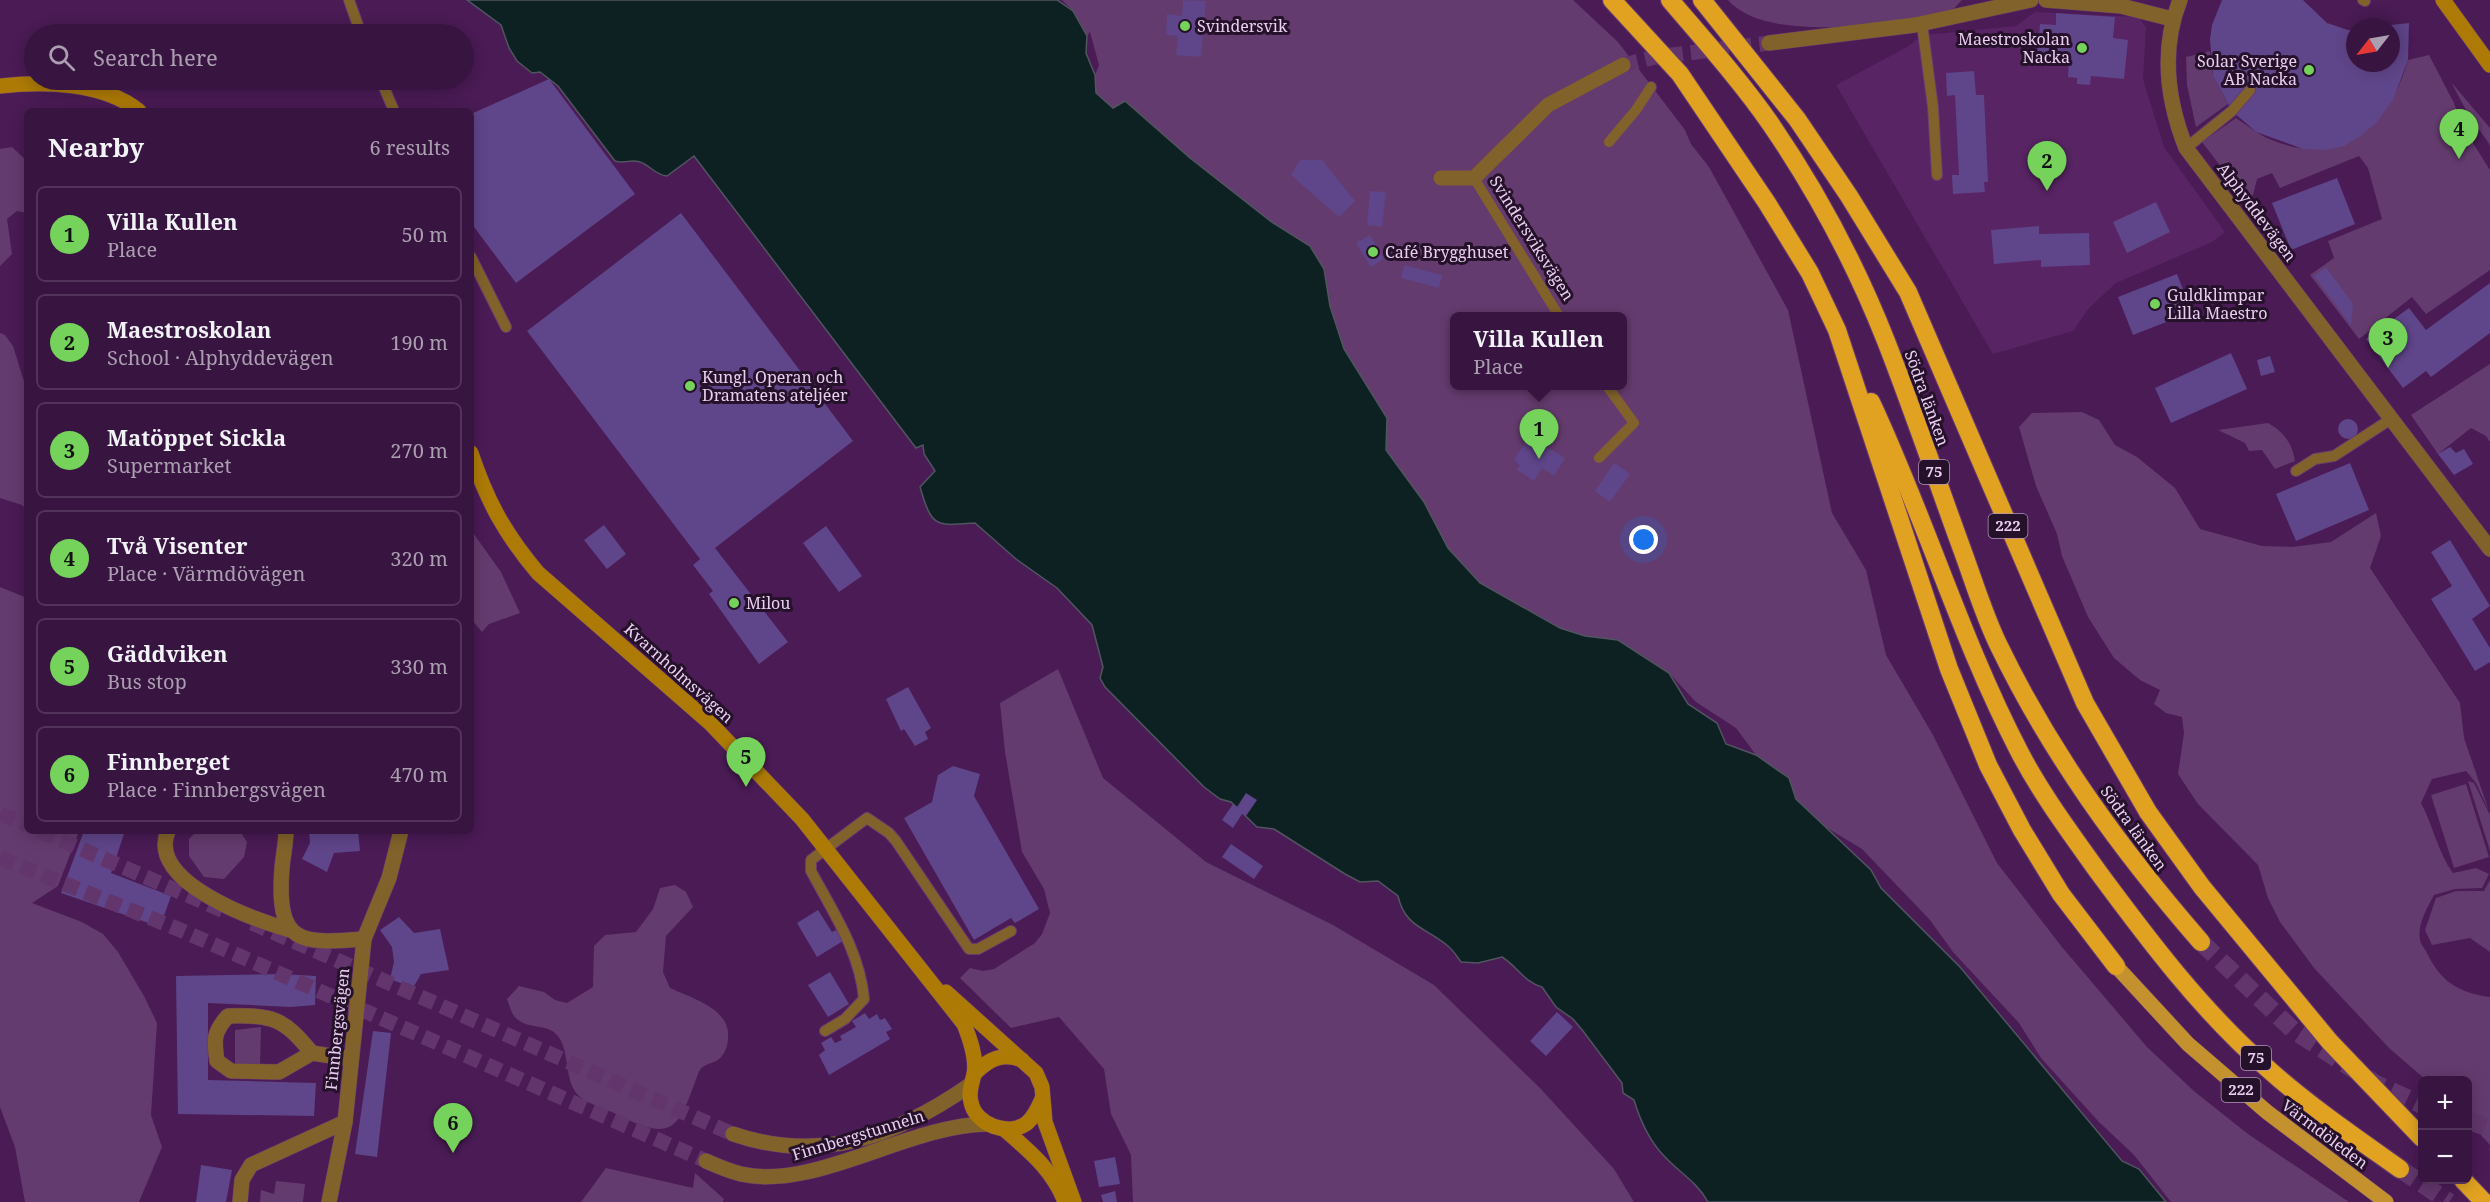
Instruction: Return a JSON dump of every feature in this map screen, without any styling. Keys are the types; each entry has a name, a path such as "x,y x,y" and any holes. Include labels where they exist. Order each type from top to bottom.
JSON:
{"highway":[{"name":"222","path":"1612,0 1687,84 1810,273 1837,330 1949,669 1988,765 2022,830 2061,894 2116,966"},
{"name":"Södra länken","path":"1670,0 1732,72 1770,124 1812,188 1852,266 1885,338 1996,640 2052,747 2107,827 2156,891 2201,942"},
{"name":"222","path":"1701,0 1797,119 1849,196 1908,292 2085,703 2148,812 2202,887 2330,1042 2418,1134"},
{"name":"75","path":"1837,330 1883,427 1955,609 2021,754 2073,836 2135,922 2228,1032 2268,1069 2334,1122 2400,1169"},
{"path":"2468,1184 2484,1202"}],"main road":[{"name":"Värmdöleden","path":"2116,966 2188,1044 2267,1112 2385,1202"}],"street":[{"path":"1769,43 1922,24 2031,0"},
{"path":"2046,0 2121,6 2172,19"},
{"name":"Alphyddevägen","path":"2180,0 2172,19 2168,65 2169,92 2174,118 2186,148 2490,549"},
{"path":"2443,0 2490,65"},
{"name":"Svindersviksvägen","path":"1441,178 1474,178 1548,105 1623,65"},
{"path":"0,86 24,86"},
{"path":"88,90 128,102 135,108"},
{"name":"Kvarnholmsvägen","path":"474,462 487,500 497,518 515,546 538,573 710,723 826,847 964,1024 974,1053 970,1103 977,1115 987,1124"},
{"path":"167,834 164,840 166,857 180,876 242,914 290,930 301,939 317,942 364,939"},
{"path":"286,834 282,871 283,908 290,930"},
{"name":"Finnbergsvägen","path":"329,1202 345,1122 364,939 388,878 400,834"},
{"name":"Kvarnholmsvägen","path":"921,971 1036,1072 1042,1087 1046,1122 1074,1202"},
{"path":"312,1053 295,1032 277,1019 253,1016 228,1016 218,1027 214,1045 217,1061 231,1071 279,1072 312,1053 351,1059"},
{"path":"972,1079 986,1062 1001,1056 1027,1062"},
{"name":"Finnbergstunneln","path":"733,1134 760,1143 783,1147 811,1148 852,1141 901,1127 972,1079"},
{"path":"1004,1129 1028,1122 1037,1113 1042,1099"},
{"path":"240,1202 242,1180 251,1165 345,1122"},
{"name":"Finnbergstunneln","path":"706,1161 741,1174 775,1177 807,1171 932,1131 970,1124 987,1124"},
{"path":"987,1124 1004,1129 1042,1163 1053,1177 1065,1202"}],"lane":[{"path":"349,0 357,24"},
{"path":"1922,24 1933,107 1937,175"},
{"path":"1609,142 1636,110 1651,87"},
{"path":"385,90 393,108"},
{"path":"2186,148 2232,111 2250,90"},
{"name":"Svindersviksvägen","path":"1474,178 1557,312"},
{"path":"474,263 506,327"},
{"path":"1599,459 1634,423 1610,390"},
{"path":"2296,471 2315,459 2334,456 2391,419"},
{"path":"825,1031 845,1019 864,999 862,980 846,935 811,871 812,860 826,847 867,818 889,832 969,949 978,949 1011,931"}],"shaded area":[{"path":"467,0 1057,0 1073,11 1087,36 1086,53 1095,75 1096,93 1113,108 1125,101 1190,158 1273,223 1310,246 1324,269 1330,306 1344,349 1387,418 1386,450 1424,502 1448,548 1480,583 1560,628 1585,636 1618,640 1669,673 1688,704 1717,723 1726,744 1756,755 1789,778 1796,799 1871,870 1881,888 1960,967 2122,1161 2139,1169 2166,1202 1708,1202 1694,1183 1655,1145 1639,1115 1634,1100 1623,1093 1622,1083 1573,1019 1556,1007 1542,987 1525,978 1502,957 1478,963 1461,962 1449,947 1412,921 1401,907 1398,896 1378,881 1360,882 1274,829 1257,827 1231,802 1220,799 1204,787 1105,687 1100,678 1103,667 1092,625 1057,588 1016,559 975,523 943,524 932,517 920,487 935,471 924,454 923,445 916,448 694,156 667,176 659,174 640,162 615,161 558,86 540,72 532,73 517,61 509,48 501,25"},
{"path":"1062,0 1573,0 1618,42 1685,130 1691,144 1709,167 1788,310 1832,513 1866,570 1886,655 1933,735 1997,863 2062,947 2147,1047 2195,1092 2248,1134 2349,1202 2171,1202 2134,1155 2098,1121 2041,1058 2019,1023 1953,952 1930,920 1862,849 1819,823 1796,799 1789,778 1756,755 1736,728 1696,702 1669,673 1618,640 1585,636 1560,628 1480,583 1447,548 1424,502 1385,450 1387,418 1344,349 1330,306 1324,269 1310,246 1273,223 1190,158 1125,101 1113,108 1096,93 1095,75 1099,65 1090,32 1087,36 1073,11"},
{"path":"1728,0 1962,0 1949,13 1936,17 1868,25 1815,27 1765,21 1744,13"},
{"path":"2035,12 2139,17 2146,28 2143,79 2164,147 2225,232 2212,242 2116,283 2089,308 2073,331 1993,354 1836,85 1907,47 1923,35 2016,26"},
{"path":"2210,51 2213,76 2228,104 2196,127 2187,85 2186,57"},
{"path":"2429,55 2454,103 2461,124 2490,170 2490,270 2426,314 2412,297 2359,339 2310,275 2334,258 2328,241 2382,219 2368,168 2359,156 2280,188 2272,173 2257,179 2253,195 2248,202 2202,142 2236,118 2263,136 2293,147 2317,149 2338,146 2357,137 2374,124 2388,106 2408,60"},
{"path":"2451,82 2490,128 2490,145 2468,114"},
{"path":"12,147 24,158 24,212 17,211 7,219 12,254 0,266 0,149"},
{"path":"0,333 5,335 13,346 24,381 24,507 0,498"},
{"path":"2490,364 2490,442 2486,436 2471,428 2438,454 2411,415"},
{"path":"2082,412 2099,420 2115,445 2137,457 2175,488 2200,529 2262,546 2292,547 2331,542 2376,513 2381,536 2370,568 2460,703 2464,738 2489,811 2476,783 2466,771 2432,779 2421,803 2448,865 2453,873 2476,868 2489,874 2482,888 2455,889 2434,895 2419,933 2422,945 2444,978 2459,989 2490,997 2490,1145 2472,1125 2472,1076 2421,1076 2389,1048 2314,968 2280,922 2268,898 2258,865 2198,804 2178,774 2184,733 2182,717 2166,713 2154,704 2160,690 2140,680 2114,658 2088,617 2062,556 2057,534 2036,486 2019,427 2032,413"},
{"path":"2268,423 2279,430 2286,439 2295,461 2275,469 2262,450 2249,451 2245,443 2218,430"},
{"path":"474,534 501,572 520,613 489,624 482,632 474,623"},
{"path":"0,587 24,597 24,834 78,834 58,886 32,903 82,922 103,934 118,952 157,1023 151,1115 162,1147 139,1202 25,1202 15,1147 0,1107"},
{"path":"1058,669 1103,778 1206,862 1333,925 1434,985 1540,1088 1614,1169 1634,1202 1133,1202 1131,1155 1111,1114 1104,1069 1059,1017 1011,1028 960,978 970,968 983,971 994,969 1035,943 1042,934 1050,913 1044,889 1022,852 1005,752 1000,703"},
{"path":"2468,781 2474,783 2490,815 2490,851"},
{"path":"2466,784 2489,857 2454,868 2431,795"},
{"path":"194,834 242,834 247,842 244,857 224,879 204,877 189,856 189,839"},
{"path":"2490,880 2490,952 2470,938 2432,945 2425,930 2436,898 2456,891 2484,891"},
{"path":"675,885 686,892 693,907 666,936 663,972 670,988 717,1012 727,1028 728,1041 721,1057 700,1070 679,1118 672,1126 663,1129 636,1123 579,1096 571,1082 565,1051 558,1036 548,1029 519,1021 513,1014 507,999 519,986 544,992 555,1000 567,1003 593,987 594,946 605,935 636,932 653,909 660,888"},
{"path":"261,1027 260,1066 235,1064 235,1030"},
{"path":"606,1168 693,1188 695,1173 724,1199 723,1202 581,1202"},
{"path":"276,1181 305,1184 303,1202 260,1202 261,1190 274,1194"}],"building":[{"name":"Svindersvik","path":"1183,0 1206,1 1201,57 1176,55 1178,36 1166,35 1167,14 1182,16"},
{"name":"Solar Sverige AB Nacka","path":"2222,0 2303,0 2327,23 2346,29 2346,72 2400,72 2400,24 2409,23 2408,60 2393,100 2376,123 2362,135 2344,146 2326,150 2303,149 2256,132 2232,111 2213,76 2210,39 2212,25"},
{"name":"Maestroskolan Nacka","path":"2056,13 2115,17 2113,38 2128,40 2124,79 2091,76 2090,85 2077,84 2077,78 2068,77 2069,58 2037,56 2040,24 2056,25"},
{"path":"1974,71 1976,95 1984,95 1988,182 1984,182 1985,192 1953,194 1952,175 1959,175 1955,95 1947,96 1946,73"},
{"path":"549,79 635,194 516,283 474,227 474,113"},
{"path":"1300,160 1322,160 1355,201 1339,217 1291,175"},
{"path":"2337,178 2355,224 2291,250 2272,203"},
{"path":"1370,191 1386,192 1382,227 1367,225"},
{"path":"2156,202 2170,232 2127,253 2113,222"},
{"name":"Kungl. Operan och Dramatens ateljéer","path":"681,213 853,441 715,548 788,642 759,664 709,594 713,591 693,565 700,559 527,331"},
{"path":"2039,226 2039,234 2089,233 2090,265 2041,267 2041,260 1994,264 1991,230"},
{"path":"1370,235 1384,259 1371,267 1356,243"},
{"path":"1404,265 1442,275 1439,288 1401,278"},
{"path":"2326,267 2353,304 2351,325 2314,276"},
{"name":"Guldklimpar Lilla Maestro","path":"2177,274 2192,312 2133,335 2118,297"},
{"path":"2490,283 2490,333 2431,377 2426,371 2403,388 2366,339 2409,308 2426,330"},
{"path":"2231,353 2247,389 2171,423 2155,388"},
{"path":"2270,356 2275,372 2261,376 2257,360"},
{"path":"2348,419 2355,422 2358,429 2355,436 2348,439 2341,436 2338,429 2341,422"},
{"path":"1529,436 1565,458 1554,476 1542,468 1534,481 1517,470 1520,465 1514,460"},
{"path":"2450,447 2456,453 2464,449 2473,464 2454,475 2438,454"},
{"path":"1614,463 1630,474 1610,502 1595,491"},
{"path":"2350,463 2369,510 2296,541 2276,494"},
{"path":"604,525 626,554 607,569 584,540"},
{"path":"826,526 862,576 839,592 803,543"},
{"path":"2450,540 2490,606 2472,619 2490,648 2490,662 2475,671 2431,599 2452,586 2431,552"},
{"path":"908,687 931,728 925,732 928,739 915,746 904,729 901,731 886,699"},
{"path":"953,766 980,774 974,796 1039,909 1015,923 1011,918 974,940 904,818 932,802 938,775"},
{"path":"1246,793 1257,800 1246,816 1242,814 1233,828 1222,820 1233,804 1237,807"},
{"path":"83,834 124,834 111,873 171,896 160,927 61,893"},
{"path":"309,834 358,834 360,851 334,853 327,872 302,859 310,843"},
{"path":"1231,844 1263,866 1254,879 1222,857"},
{"path":"818,910 832,932 836,930 843,941 817,957 797,923"},
{"path":"399,917 414,933 440,929 449,970 421,974 413,988 390,979 394,962 392,947 380,930"},
{"path":"830,972 849,1004 828,1017 808,985"},
{"path":"282,974 316,976 315,1005 291,1007 208,1003 208,1080 316,1083 314,1116 178,1114 176,976"},
{"path":"1557,1012 1573,1027 1546,1056 1530,1041"},
{"path":"865,1013 869,1019 877,1014 880,1020 885,1018 892,1029 886,1032 890,1039 829,1075 819,1055 825,1050 821,1043 831,1037 835,1043 842,1040 840,1036 856,1027 852,1021"},
{"path":"373,1031 391,1033 377,1157 355,1154"},
{"path":"1115,1157 1120,1184 1099,1187 1094,1161"},
{"path":"201,1165 232,1170 226,1202 196,1202"},
{"path":"1115,1191 1117,1202 1103,1202 1101,1195"}],"tunnel":[{"path":"1623,65 1656,57 1769,43"},
{"path":"0,814 24,824"},
{"path":"47,834 224,911"},
{"path":"0,858 178,929 706,1161"},
{"path":"252,923 733,1134"},
{"path":"2201,942 2293,1030 2376,1084 2418,1103"},
{"path":"2472,1122 2490,1128"},
{"path":"2400,1169 2449,1202"}],"place":[{"name":"Svindersvik","path":"1185,26"},
{"name":"Maestroskolan Nacka","path":"2082,48"},
{"name":"Solar Sverige AB Nacka","path":"2309,70"},
{"name":"Två Visenter","path":"2459,159"},
{"name":"Maestroskolan","path":"2047,191"},
{"name":"Café Brygghuset","path":"1373,252"},
{"name":"Guldklimpar Lilla Maestro","path":"2155,304"},
{"name":"Matöppet Sickla","path":"2388,368"},
{"name":"Kungl. Operan och Dramatens ateljéer","path":"690,386"},
{"name":"Villa Kullen","path":"1539,459"},
{"name":"Milou","path":"734,603"},
{"name":"Gäddviken","path":"746,787"},
{"name":"Finnberget","path":"453,1153"}]}
